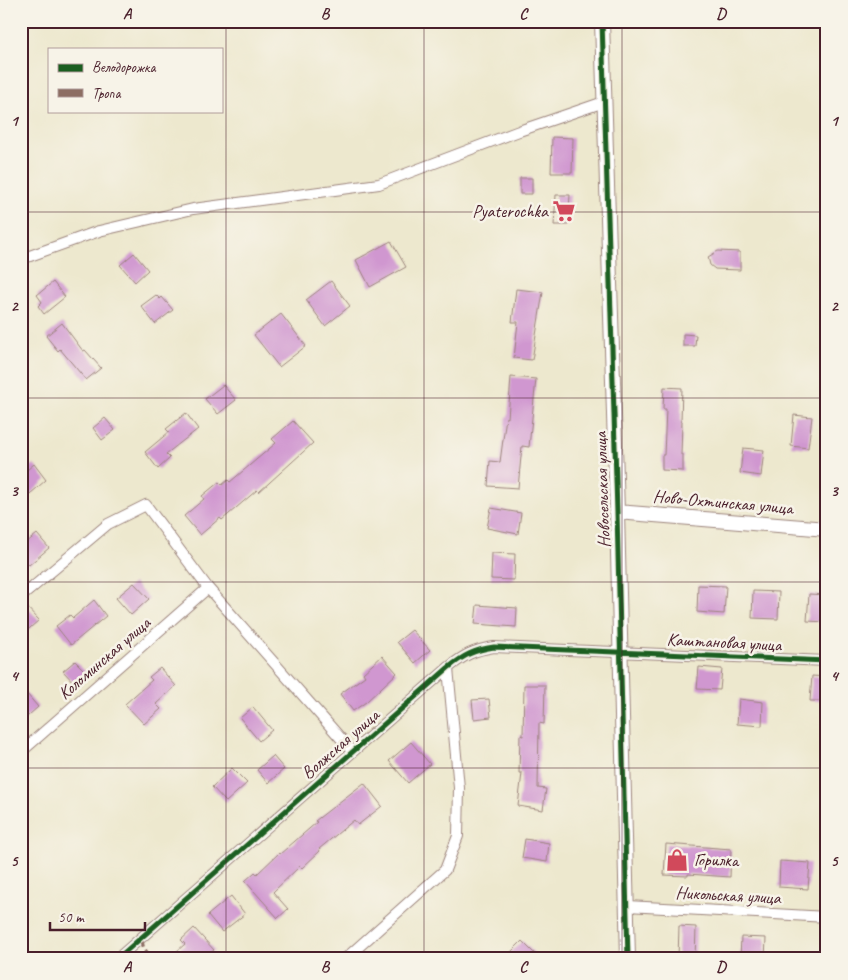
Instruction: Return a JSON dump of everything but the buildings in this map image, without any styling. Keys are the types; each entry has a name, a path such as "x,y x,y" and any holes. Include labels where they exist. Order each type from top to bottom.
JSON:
{"street":[{"name":"Новосельская улица","path":"602,21 628,959"},
{"path":"21,257 27,257 99,231 193,209 379,184 519,131 604,102"},
{"path":"21,597 108,524 146,505 208,588 352,751"},
{"name":"Ново-Охтинская улица","path":"617,512 827,529"},
{"name":"Коломинская улица","path":"21,752 208,588"},
{"name":"Волжская улица","path":"117,959 352,751 460,659 475,650 494,647 620,651"},
{"name":"Каштановая улица","path":"620,651 827,661"},
{"path":"345,959 445,870 458,836 459,788 448,668"},
{"name":"Никольская улица","path":"627,906 827,917"}],"marked path":[{"path":"141,939 143,947 151,959"}],"cycle path":[{"path":"602,21 628,959"},
{"path":"117,959 448,668 469,654 494,647 827,661"}],"place":[{"name":"Pyaterochka","path":"564,211"},
{"name":"Горилка","path":"677,860"}]}
